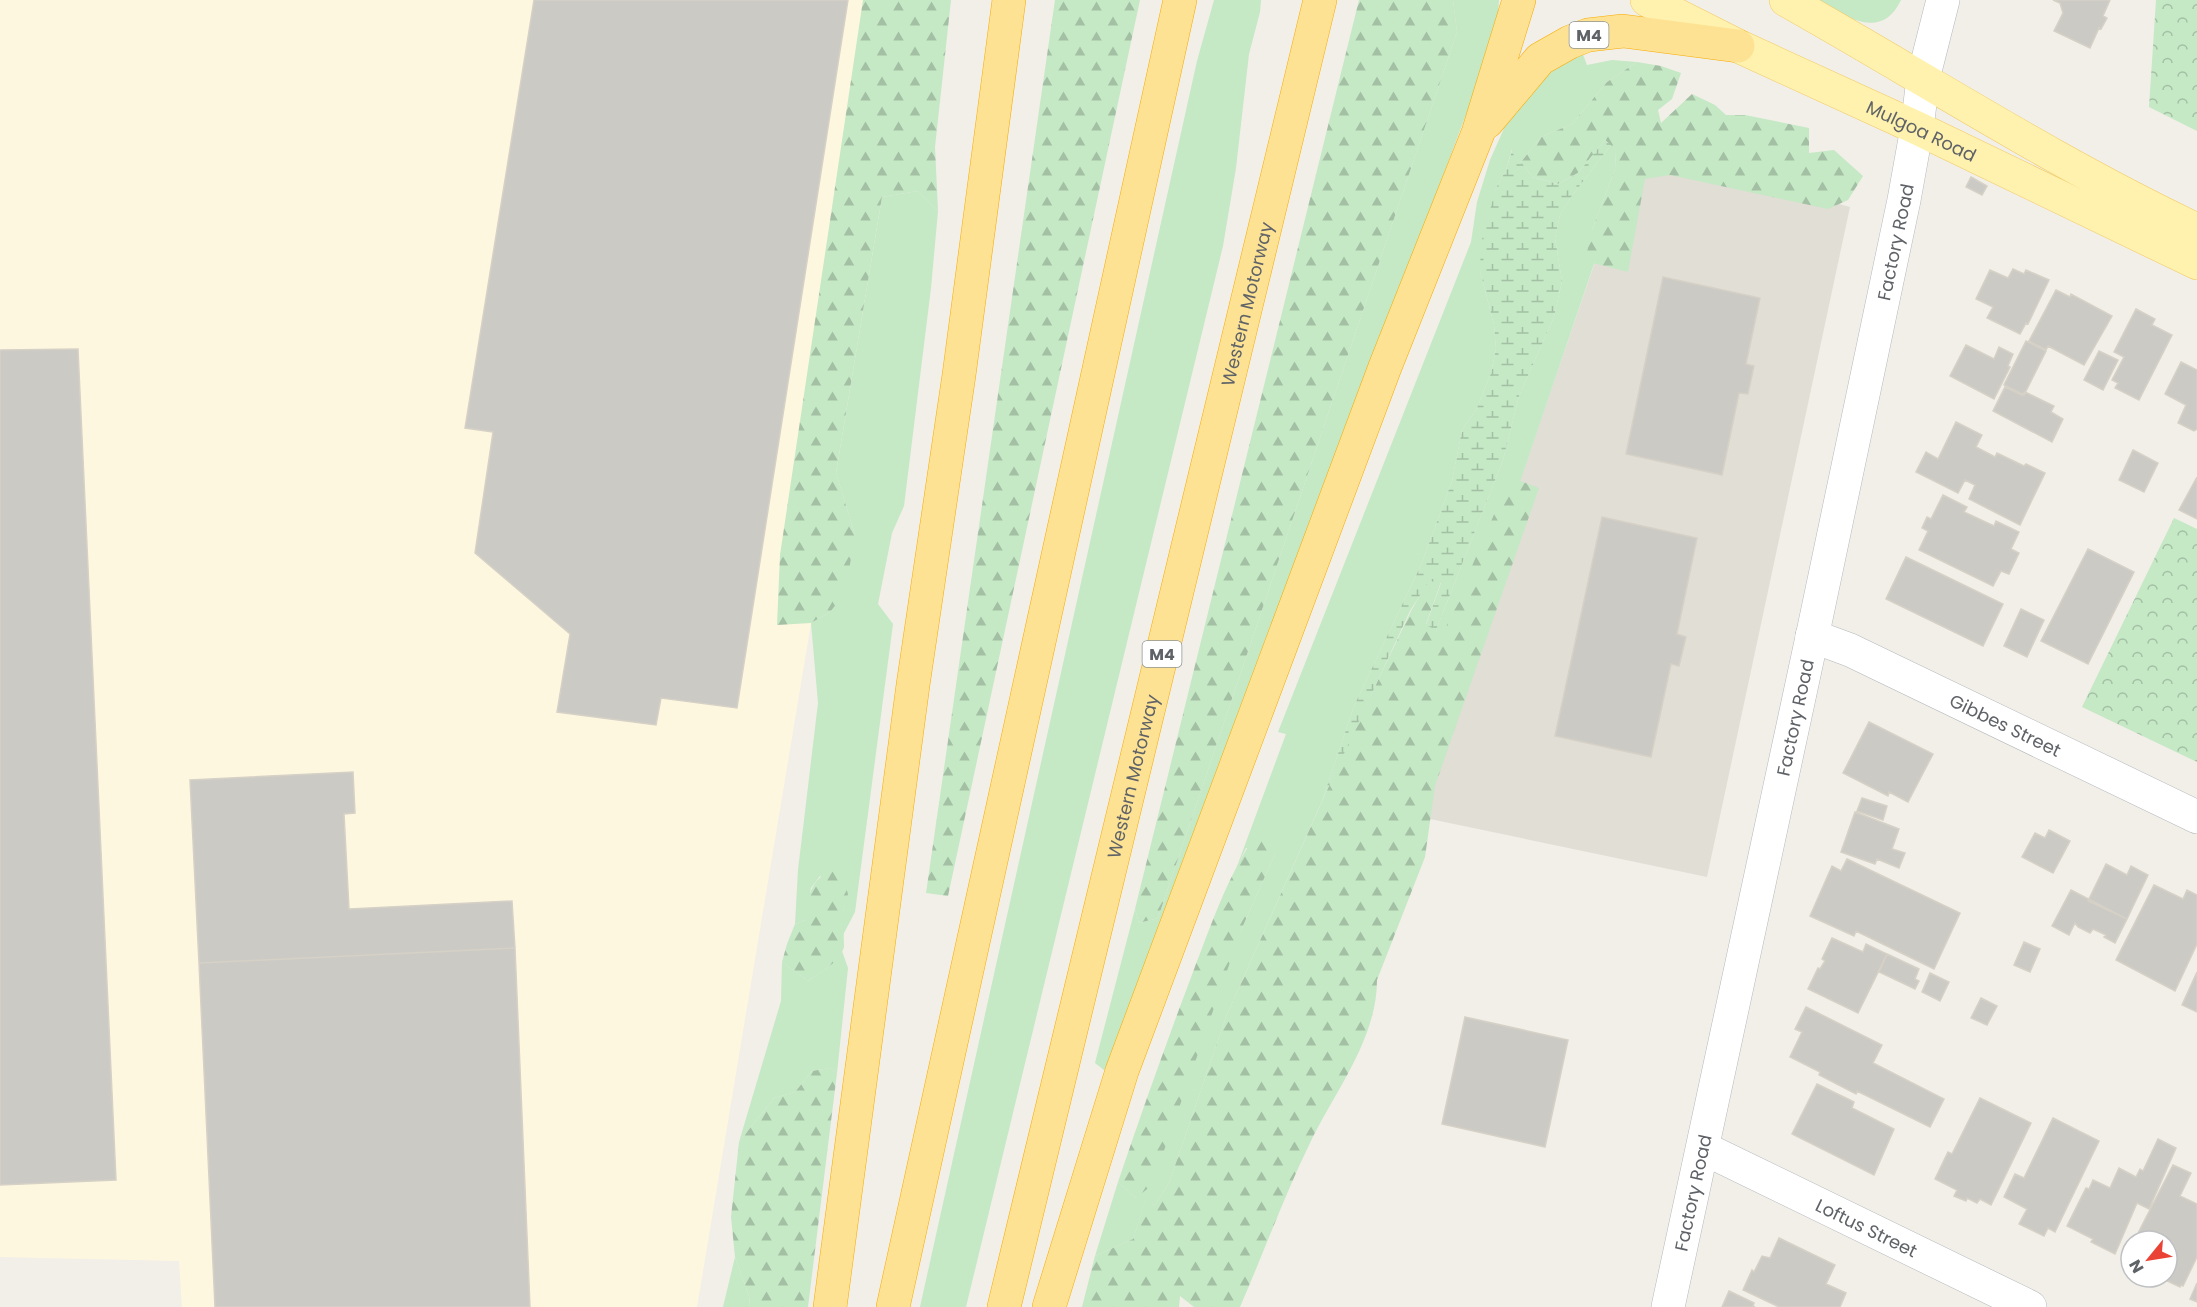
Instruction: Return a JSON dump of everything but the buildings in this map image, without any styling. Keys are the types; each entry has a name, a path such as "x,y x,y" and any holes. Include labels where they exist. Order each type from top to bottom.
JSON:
{"highway":[{"path":"830,1307 912,685 961,363 1009,0"},
{"path":"893,1307 1180,0"},
{"name":"Western Motorway","path":"1004,1307 1320,0"},
{"name":"M4","path":"1049,1307 1122,1071 1385,367 1478,133 1519,0"},
{"name":"M4","path":"1478,133 1540,59 1588,35 1623,31 1738,46"}],"main road":[{"name":"Mulgoa Road","path":"1647,0 1738,46 1917,128 2197,263"},
{"path":"1786,0 2046,152 2134,200 2197,230"}],"street":[{"name":"Factory Road","path":"1668,1307 1812,636 1917,128 1923,79 1942,0"},
{"name":"Gibbes Street","path":"1812,636 1850,650 2197,817"},
{"name":"Loftus Street","path":"1703,1148 2030,1307"}],"shaded area":[{"path":"0,0 915,0 697,1307 182,1307 179,1261 0,1257"},
{"path":"1634,148 1850,207 1707,877 1406,814"}],"green space":[{"path":"863,0 951,0 935,147 938,211 918,191 882,197 836,473 855,535 845,593 830,612 811,623 777,625 780,555"},
{"path":"1055,0 1140,0 948,896 926,893"},
{"path":"1214,0 1261,0 1249,54 1236,168 1223,246 966,1307 920,1307 1197,61"},
{"path":"1359,0 1453,0 1457,32 1158,918 1139,923 1135,909"},
{"path":"1453,0 1499,0 1498,14 1474,93 1109,1068 1104,1070 1095,1063 1135,909 1139,923 1158,918 1457,32"},
{"path":"1817,0 1901,0 1893,13 1884,20 1873,23 1851,18"},
{"path":"2156,0 2197,0 2197,131 2149,107"},
{"path":"1582,52 1587,65 1612,60 1637,62 1607,82 1572,124 1541,137 1521,162 1515,159 1512,149 1506,170 1496,188 1480,271 1494,325 1496,349 1491,373 1477,408 1462,430 1452,481 1421,565 1354,706 1322,801 1226,1017 1169,1183 1154,1206 1147,1197 1133,1239 1095,1256 1118,1182 1136,1198 1242,928 1275,854 1246,848 1236,869 1286,734 1278,732 1471,242 1477,202 1490,160 1514,106 1545,70"},
{"path":"1637,62 1661,66 1681,73 1672,99 1658,110 1661,123 1692,94 1715,105 1726,115 1745,115 1809,128 1809,153 1834,150 1863,176 1848,200 1828,209 1670,175 1645,179 1628,272 1585,261 1592,230 1615,169 1616,151 1605,140 1578,173 1558,184 1532,177 1521,162 1541,137 1572,124 1607,82"},
{"path":"1605,140 1611,145 1560,215 1555,238 1562,281 1554,317 1519,396 1503,460 1436,630 1426,625 1441,583 1429,581 1410,611 1322,801 1354,706 1421,565 1452,481 1462,430 1477,408 1491,373 1496,349 1494,325 1480,271 1481,243 1496,188 1506,170 1513,147 1515,158 1521,162 1532,177 1558,184 1578,173"},
{"path":"1611,145 1616,151 1615,169 1592,230 1595,261 1520,482 1510,478 1443,635 1436,630 1503,460 1519,396 1554,317 1562,281 1555,238 1560,215"},
{"path":"918,191 938,211 931,288 904,506 892,533 878,604 893,624 855,912 843,935 843,912 847,894 820,876 811,888 806,920 795,924 798,870 818,703 811,623 830,612 855,535 836,473 882,197"},
{"path":"1510,477 1539,488 1435,786 1425,857 1377,980 1375,1002 1362,1044 1301,1163 1240,1307 1194,1307 1180,1296 1179,1307 1082,1307 1095,1256 1133,1239 1147,1196 1154,1206 1169,1183 1226,1017 1348,743 1411,611 1428,581 1441,582 1426,624 1443,634"},
{"path":"2174,518 2197,529 2197,762 2082,707"},
{"path":"1269,829 1275,843 1275,854 1242,928 1152,1185 1136,1198 1118,1182 1164,1050 1229,882 1258,832"},
{"path":"831,871 842,875 848,894 843,912 844,947 834,962 808,981 782,962 795,924 806,920 809,898 814,885 818,879"},
{"path":"842,951 848,968 837,1073 830,1068 812,1071 795,1092 774,1098 739,1142 781,1001 782,962 808,981 830,966"},
{"path":"830,1068 837,1073 808,1307 750,1307 749,1296 735,1257 731,1217 739,1142 774,1098 795,1092 812,1071"},
{"path":"735,1257 749,1296 750,1307 723,1307"}]}
